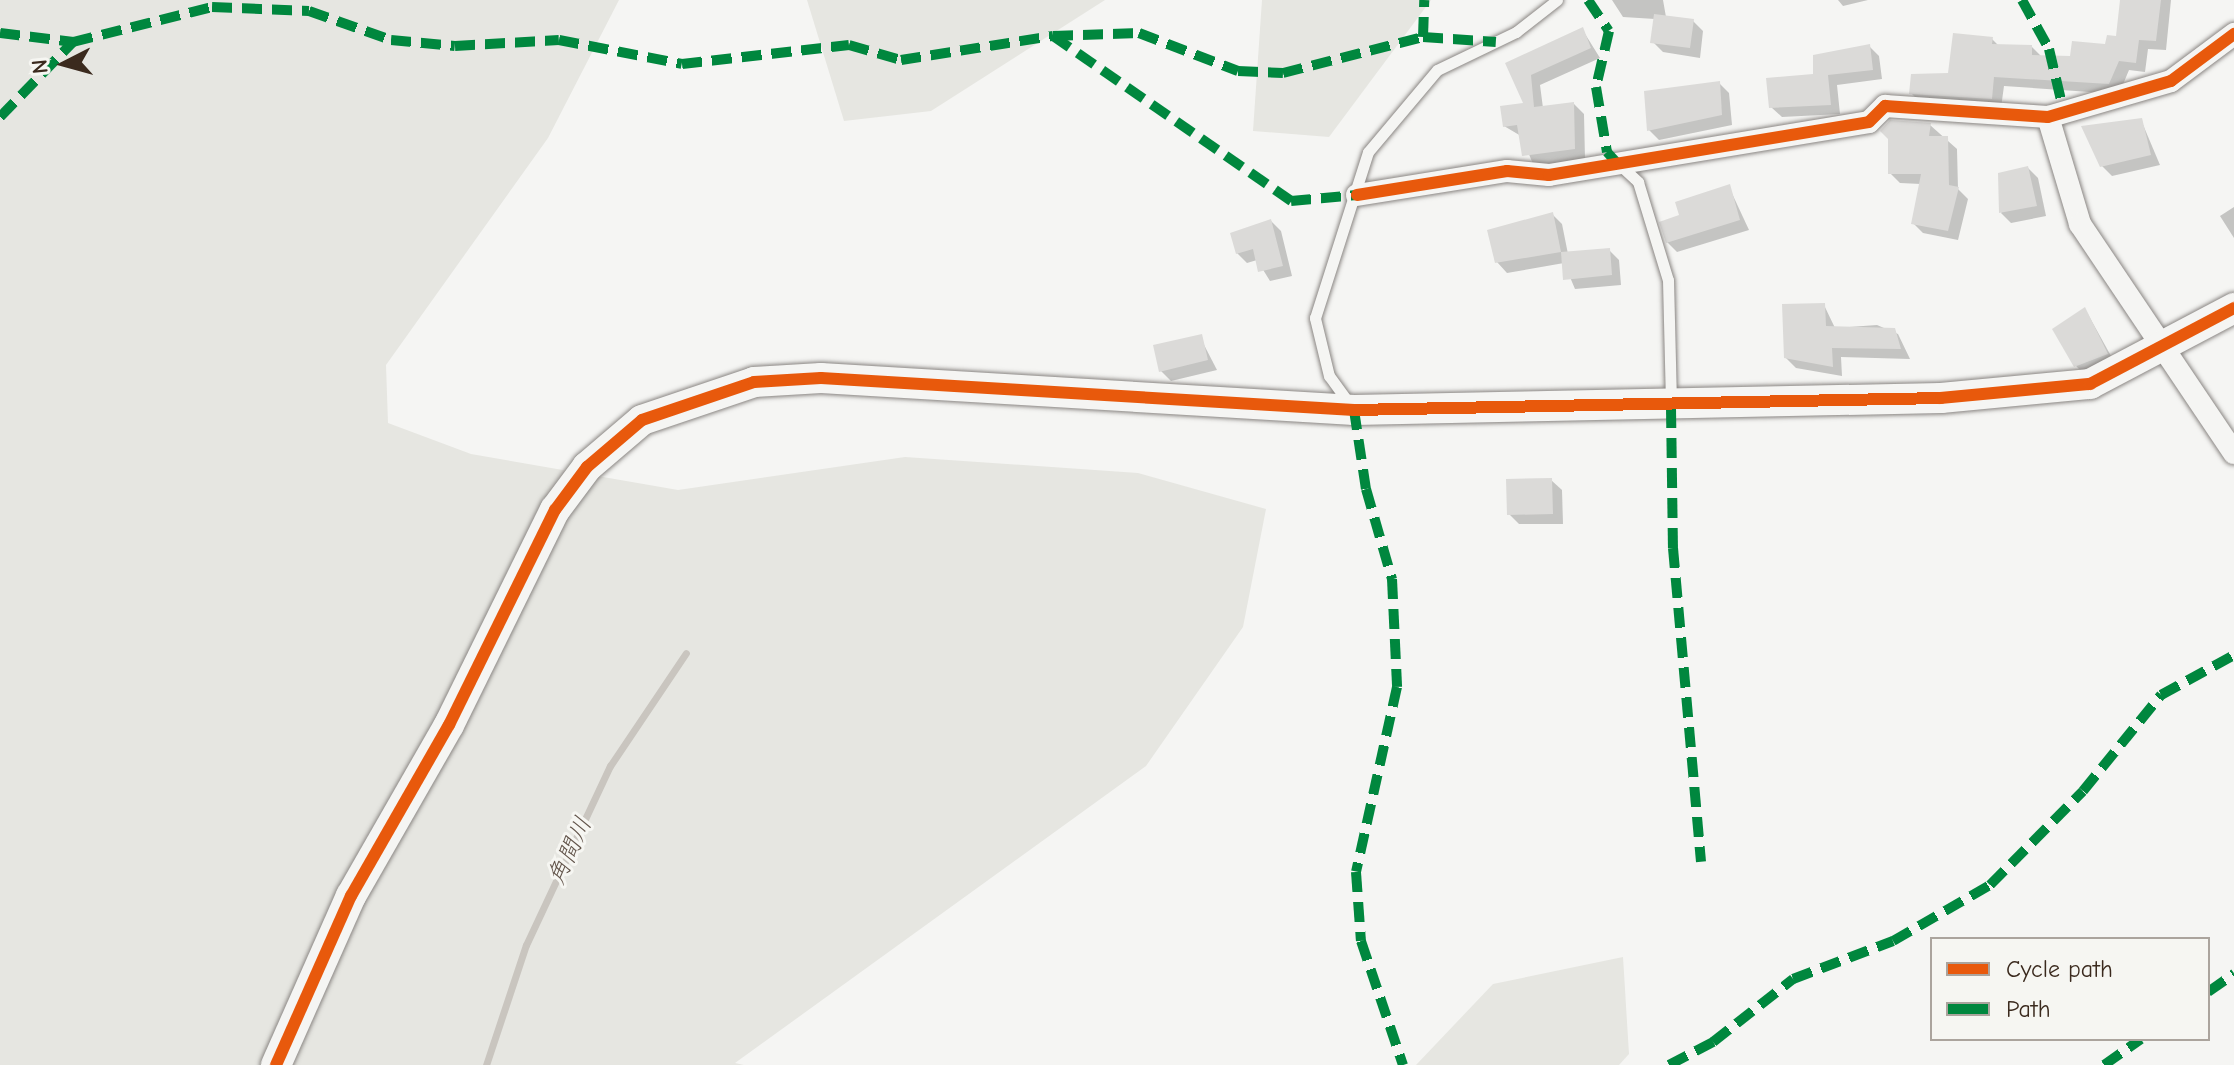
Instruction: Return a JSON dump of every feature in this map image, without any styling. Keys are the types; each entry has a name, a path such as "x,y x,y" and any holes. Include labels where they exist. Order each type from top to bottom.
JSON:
{"street":[{"path":"1357,195 1616,162 1869,122 1885,106 2048,117 2171,81 2234,34"},
{"path":"2048,117 2080,224 2234,453"},
{"path":"276,1065 351,896 449,725 555,510 587,467 642,420 754,382 821,378 1354,410 1671,408 1941,398 2090,384 2164,351 2234,308"}],"lane":[{"path":"1354,410 1329,376 1315,318 1323,276 1357,195 1368,152 1437,70 1516,32 1557,0"},
{"path":"1616,162 1638,182 1668,280 1671,408"}],"shaded area":[{"path":"0,0 619,0 548,138 386,365 388,423 471,454 678,490 905,457 1138,473 1266,509 1243,627 1146,766 735,1063 744,1065 0,1065"},
{"path":"807,0 1105,0 931,111 844,121"},
{"path":"1262,0 1431,0 1329,137 1253,131"},
{"path":"1623,957 1629,1054 1619,1065 1416,1065 1493,984"}],"building":[{"path":"2120,0 2161,0 2156,41 2139,40 2136,63 2119,61 2109,84 1994,77 1992,99 1909,94 1911,74 1948,73 1953,33 1993,37 1992,44 2032,45 2032,55 2070,56 2072,41 2105,44 2107,35 2116,36"},
{"path":"1654,14 1694,19 1690,48 1650,43"},
{"path":"1583,27 1591,48 1531,75 1534,107 1574,102 1575,149 1522,156 1517,125 1503,127 1500,106 1523,103 1505,63"},
{"path":"1870,44 1873,70 1828,75 1831,105 1769,108 1766,78 1813,74 1813,55"},
{"path":"1720,81 1722,115 1647,131 1644,91"},
{"path":"2142,118 2151,155 2100,167 2081,126"},
{"path":"1890,120 1931,123 1929,136 1948,136 1949,185 1959,187 1948,231 1911,224 1921,174 1888,174 1888,139 1880,131"},
{"path":"2028,166 2037,206 1999,213 1998,173"},
{"path":"1730,184 1740,220 1666,243 1659,222 1679,215 1675,202"},
{"path":"1553,212 1561,252 1495,263 1487,230"},
{"path":"1271,219 1283,266 1258,272 1253,249 1236,254 1230,233"},
{"path":"1610,248 1612,275 1563,280 1561,252"},
{"path":"1825,303 1826,326 1895,328 1901,349 1832,348 1833,367 1784,358 1782,304"},
{"path":"2085,307 2108,354 2074,367 2052,329"},
{"path":"1202,334 1208,360 1159,372 1153,345"},
{"path":"1552,478 1553,514 1507,515 1506,479"}],"waterway":[{"name":"角間川","path":"486,1065 526,945 610,766 686,653"}],"marked path":[{"path":"0,33 73,42 212,7 309,11 391,40 455,46 559,40 682,64 849,45 901,60 1053,36 1139,33 1238,71 1283,73 1423,37 1424,0"},
{"path":"1588,0 1609,31 1596,87 1607,152 1616,162"},
{"path":"2022,0 2049,49 2064,113"},
{"path":"1053,36 1291,201 1357,195"},
{"path":"1423,37 1496,42"},
{"path":"0,117 73,42"},
{"path":"1671,408 1673,548 1701,862"},
{"path":"1354,410 1366,489 1392,579 1397,687 1356,872 1361,941 1403,1065"},
{"path":"1669,1065 1713,1042 1793,979 1893,941 1990,885 2083,791 2161,695 2234,655"},
{"path":"2210,991 2234,974"},
{"path":"2104,1065 2138,1041"}],"cycle path":[{"path":"1357,195 1507,171 1549,175 1869,122 1885,106 2048,117 2171,81 2234,34"},
{"path":"276,1065 351,896 449,725 555,510 587,467 642,420 754,382 821,378 1354,410 1941,398 2090,384 2234,308"}]}
